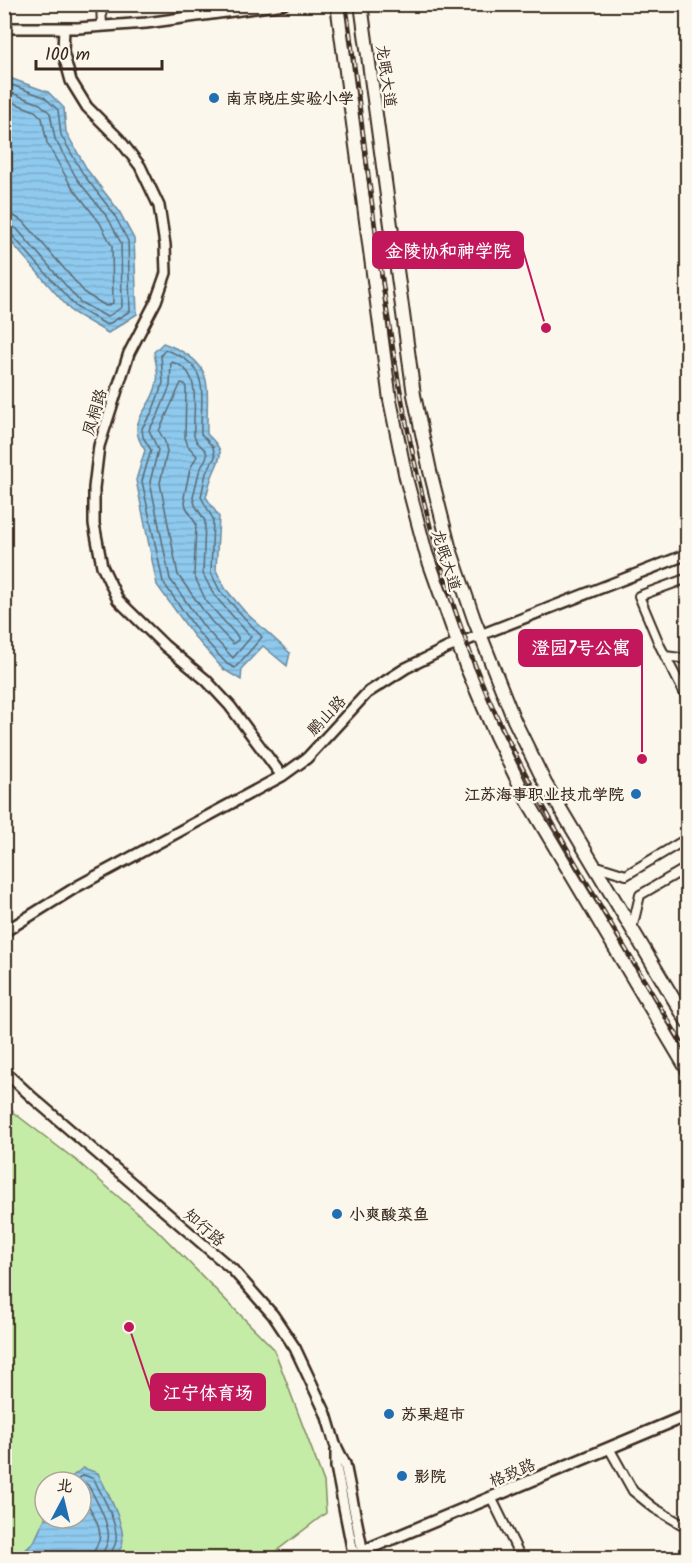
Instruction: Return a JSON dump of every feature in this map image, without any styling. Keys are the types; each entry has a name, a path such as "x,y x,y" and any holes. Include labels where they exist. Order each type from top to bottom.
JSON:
{"main road":[{"name":"龙眠大道","path":"337,4 390,400 406,478 426,553 457,644 496,736 527,800 687,1071"},
{"name":"龙眠大道","path":"361,4 414,394 449,546 480,635 514,720 545,783 687,1023"},
{"name":"格致路","path":"357,1557 687,1414"}],"street":[{"path":"101,4 102,26"},
{"path":"4,28 64,28 146,23 284,4"},
{"name":"凤桐路","path":"64,28 63,51 71,81 87,107 119,139 140,166 159,206 165,245 166,273 156,301 129,353 99,446 94,488 94,524 102,566 118,600 140,623 214,688 282,776"},
{"name":"鹏山路","path":"4,932 78,886 282,776 307,758 367,693 406,668 457,644 687,554"},
{"path":"687,578 639,596 687,700"},
{"path":"665,656 687,658"},
{"path":"594,865 626,875 687,838"},
{"path":"632,930 640,894 687,867"},
{"name":"知行路","path":"4,1071 233,1270 284,1331 304,1365 326,1414 336,1444 336,1467 357,1557"},
{"path":"609,1448 633,1491 654,1508 687,1528"},
{"path":"491,1497 520,1558"}],"green space":[{"path":"4,1102 14,1113 77,1161 156,1229 274,1349 324,1482 326,1513 267,1558 5,1558"}],"water":[{"path":"4,76 48,92 64,108 66,132 88,171 119,211 134,239 137,314 108,333 72,312 5,235"},
{"path":"163,343 193,359 201,368 205,378 207,434 217,444 220,452 206,497 219,517 216,570 224,587 245,612 290,653 287,666 263,646 242,668 241,680 223,669 193,635 157,585 136,480 145,450 137,430 138,422 157,381 154,352"},
{"path":"93,1471 98,1473 119,1519 123,1538 122,1546 114,1558 17,1558 34,1542 40,1530 93,1530"}],"railway":[{"path":"346,4 392,344 426,512 450,594 479,675 522,766 585,880 688,1053"}],"place":[{"name":"南京晓庄实验小学","path":"214,98"},
{"name":"金陵协和神学院","path":"546,328"},
{"name":"澄园7号公寓","path":"642,759"},
{"name":"江苏海事职业技术学院","path":"636,794"},
{"name":"小爽酸菜鱼","path":"337,1214"},
{"name":"江宁体育场","path":"129,1327"},
{"name":"苏果超市","path":"389,1414"},
{"name":"影院","path":"402,1476"}]}
